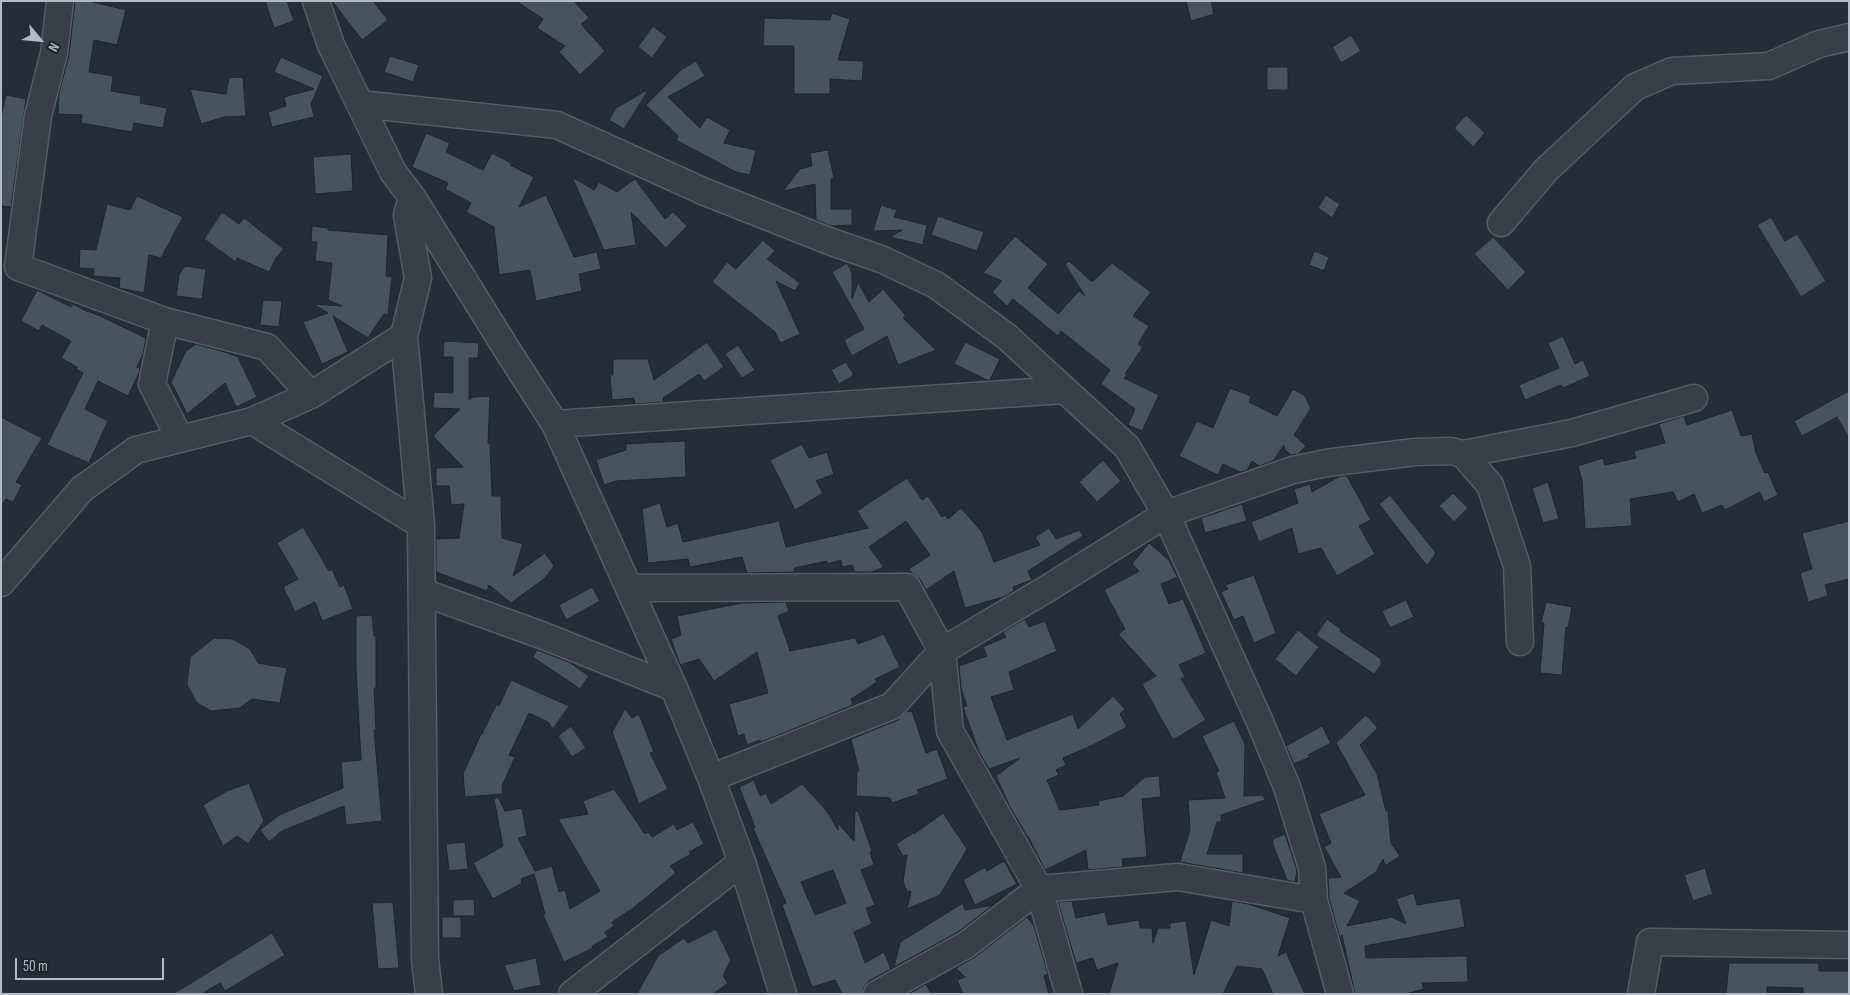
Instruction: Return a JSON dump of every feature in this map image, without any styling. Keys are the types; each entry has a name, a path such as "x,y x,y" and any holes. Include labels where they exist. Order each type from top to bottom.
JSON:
{"street":[{"path":"60,1 54,54 38,116 11,262 18,267 165,321 267,347 311,395"},
{"path":"316,1 331,45 393,172 412,197 511,356 556,424 674,688 711,778 742,862 783,994"},
{"path":"1501,224 1546,170 1635,87 1672,71 1769,66 1818,44 1849,37"},
{"path":"360,104 557,125 705,192 881,260 936,285 1006,336 1127,447 1166,514 1287,787 1312,868 1314,900 1340,994"},
{"path":"412,197 406,215 418,278 404,336 421,524 425,958 429,994"},
{"path":"165,321 152,384 180,439"},
{"path":"1,583 82,489 136,450 252,421 311,395 404,336"},
{"path":"556,424 1064,390"},
{"path":"711,778 892,706 942,651 1050,587 1166,514 1293,470 1326,463 1415,452 1451,451 1463,454 1572,433 1694,398"},
{"path":"252,421 421,524"},
{"path":"1463,454 1490,485 1517,566 1520,642"},
{"path":"630,588 907,587 942,651 950,731 1039,889 1069,994"},
{"path":"422,592 544,636 674,688"},
{"path":"572,994 742,862"},
{"path":"876,994 966,945 1039,889 1178,877 1314,900"},
{"path":"1642,994 1650,942 1849,945"}],"building":[{"path":"75,1 89,1 126,10 117,45 94,40 89,72 113,76 111,91 141,96 140,103 167,108 163,128 134,123 132,132 81,123 82,115 58,114 59,93 69,55"},
{"path":"265,1 287,1 294,21 274,28"},
{"path":"332,1 373,1 388,20 362,40"},
{"path":"516,1 574,1 589,18 581,24 605,51 580,75 559,52 565,46 537,28 543,19"},
{"path":"1186,1 1211,1 1214,14 1191,21"},
{"path":"832,13 850,19 838,60 864,61 862,81 830,79 830,94 794,94 794,46 763,46 764,18 830,20"},
{"path":"653,26 667,37 652,58 638,47"},
{"path":"1351,35 1361,51 1341,63 1332,47"},
{"path":"390,56 419,65 413,82 384,72"},
{"path":"281,57 323,76 311,104 314,117 272,127 268,112 286,106 284,97 314,89 274,72"},
{"path":"696,61 705,76 668,97 700,128 707,117 730,130 724,143 756,150 750,175 736,172 676,140 678,136 646,105 682,69"},
{"path":"1267,67 1288,67 1288,90 1267,90"},
{"path":"243,77 246,116 224,117 201,124 190,89 226,94 229,78"},
{"path":"649,89 624,129 609,120 616,108"},
{"path":"6,95 26,99 11,207 1,206 1,117"},
{"path":"1466,115 1485,133 1473,147 1454,128"},
{"path":"426,133 450,143 446,152 483,170 492,153 534,177 519,207 546,195 574,257 597,252 601,269 579,274 582,291 536,301 530,270 499,275 494,227 466,212 471,203 445,189 448,183 412,167"},
{"path":"828,150 834,178 831,179 831,209 852,209 852,225 831,226 816,220 815,184 783,191 800,169 812,166 810,153"},
{"path":"351,154 353,191 315,194 313,157"},
{"path":"572,177 594,190 599,182 617,192 635,179 665,219 673,212 687,226 666,248 631,212 636,245 604,250"},
{"path":"1326,195 1340,204 1332,218 1318,208"},
{"path":"137,196 183,217 161,258 149,255 144,293 119,288 120,278 93,276 94,269 79,268 80,249 96,250 107,204 130,210"},
{"path":"881,205 897,210 894,217 927,225 923,245 890,237 902,230 873,231"},
{"path":"222,212 239,224 244,218 284,249 276,258 269,272 237,258 236,262 204,239"},
{"path":"938,216 984,232 977,251 931,235"},
{"path":"1771,217 1785,241 1797,234 1826,281 1801,297 1757,225"},
{"path":"312,226 328,228 328,230 388,235 386,276 392,277 388,315 384,314 368,338 333,316 348,352 322,364 303,322 328,313 313,304 342,306 328,300 332,263 315,261 317,242 311,242"},
{"path":"1015,236 1048,264 1028,288 1058,314 1079,291 1085,296 1065,264 1069,261 1092,282 1112,263 1151,292 1133,316 1149,326 1138,344 1143,347 1124,378 1159,395 1142,431 1128,425 1135,409 1101,384 1110,370 1061,331 1058,336 1013,299 1007,306 992,292 1002,281 983,273"},
{"path":"1493,237 1526,272 1508,290 1474,254"},
{"path":"763,240 775,251 767,259 800,283 795,291 776,281 800,334 780,343 775,332 712,282 727,262 736,269"},
{"path":"1314,251 1329,257 1324,271 1309,265"},
{"path":"847,263 852,273 852,299 858,282 869,302 883,289 906,316 903,318 936,350 898,365 887,336 852,356 844,340 864,329 832,272"},
{"path":"185,266 206,269 202,299 176,296 179,275"},
{"path":"37,290 71,307 73,304 146,338 143,354 137,367 140,368 139,373 128,396 98,381 85,409 108,421 89,463 47,445 83,373 76,369 77,367 61,358 71,341 42,325 39,331 21,321"},
{"path":"263,300 282,301 279,327 260,325"},
{"path":"1563,336 1575,364 1583,360 1590,376 1563,388 1561,385 1525,400 1519,385 1559,368 1548,343"},
{"path":"444,341 479,343 478,358 469,358 469,400 473,397 490,396 488,443 490,443 492,496 501,496 502,538 523,544 513,576 545,553 554,566 544,579 511,603 489,585 487,591 436,572 436,539 459,538 464,504 451,505 449,486 436,486 436,468 463,467 433,436 460,409 433,408 434,392 453,393 453,357 443,357"},
{"path":"707,342 724,367 704,381 699,374 663,398 664,402 635,404 634,398 612,400 610,375 613,375 613,359 648,359 654,380"},
{"path":"965,342 1000,359 990,380 954,364"},
{"path":"196,344 238,357 257,397 236,407 225,383 187,414 171,382 186,351"},
{"path":"738,345 755,370 742,378 725,354"},
{"path":"846,362 854,375 839,384 831,370"},
{"path":"1230,388 1251,396 1249,402 1277,416 1293,389 1304,395 1311,408 1294,435 1306,446 1298,454 1291,455 1285,450 1284,445 1273,461 1259,466 1252,461 1247,470 1240,472 1223,464 1218,475 1179,456 1197,421 1213,428"},
{"path":"1849,391 1849,438 1837,417 1802,436 1794,421"},
{"path":"1732,410 1741,436 1752,434 1756,453 1765,473 1768,472 1778,495 1764,502 1760,492 1725,510 1722,505 1702,513 1694,494 1678,502 1673,492 1630,499 1632,526 1585,529 1582,480 1578,466 1603,458 1605,465 1636,458 1634,451 1665,443 1659,424 1684,416 1687,425"},
{"path":"1,417 42,438 16,482 22,485 13,502 6,499 1,507"},
{"path":"685,441 686,477 616,481 604,485 596,460 626,450 626,444"},
{"path":"802,444 809,458 827,452 834,474 816,481 823,493 795,510 770,460"},
{"path":"1103,460 1121,481 1097,502 1079,482"},
{"path":"1340,476 1347,476 1371,520 1359,526 1375,554 1337,576 1321,548 1298,554 1292,528 1259,542 1251,522 1298,503 1294,489 1310,484 1312,492"},
{"path":"907,478 922,500 928,496 942,517 945,515 948,519 961,508 982,532 994,562 1040,545 1035,537 1049,528 1056,539 1080,530 1083,536 1028,571 1032,580 1013,587 1014,591 1003,597 965,608 954,571 926,590 920,579 909,569 930,555 906,521 869,547 884,567 872,572 855,572 852,565 842,567 841,560 827,564 827,561 794,568 795,572 747,573 742,557 690,567 688,559 648,563 642,509 660,503 667,527 678,523 683,542 779,521 786,547 868,528 857,511"},
{"path":"1548,482 1559,519 1543,523 1532,488"},
{"path":"1453,493 1468,508 1454,522 1439,506"},
{"path":"1390,495 1436,553 1427,566 1379,504"},
{"path":"1242,504 1247,521 1205,533 1201,518"},
{"path":"1849,521 1849,579 1825,585 1828,596 1808,602 1800,573 1812,569 1802,533"},
{"path":"303,527 329,571 332,569 340,587 344,585 353,609 322,621 315,602 295,612 283,587 298,579 277,543"},
{"path":"1149,543 1169,560 1178,577 1161,584 1169,604 1183,599 1206,653 1179,665 1185,677 1181,679 1206,720 1173,740 1142,684 1156,676 1118,634 1125,629 1104,590 1139,571 1132,564"},
{"path":"1254,575 1276,633 1254,643 1243,616 1234,620 1221,592 1228,589 1225,585"},
{"path":"592,587 600,601 566,620 559,605"},
{"path":"1406,600 1414,617 1390,628 1382,611"},
{"path":"786,602 789,611 778,616 790,651 855,638 858,644 884,634 900,667 875,679 877,682 851,699 853,705 761,742 760,740 747,745 744,734 738,736 729,704 768,693 757,652 714,681 699,659 680,665 671,639 681,635 677,616 742,603"},
{"path":"1546,602 1572,607 1568,628 1566,627 1562,675 1540,673 1544,623 1541,623"},
{"path":"372,615 374,636 376,636 376,688 374,688 376,730 374,730 382,821 346,825 344,806 282,831 269,842 260,830 279,815 343,788 341,762 361,760 356,669 356,616"},
{"path":"1025,619 1029,627 1045,621 1057,651 1009,672 1014,690 991,697 1007,740 1073,714 1078,729 1113,696 1125,709 1120,714 1127,727 1063,758 1066,765 1056,770 1059,775 1047,780 1060,810 1099,805 1098,801 1123,796 1145,777 1159,776 1161,797 1142,799 1147,857 1122,859 1123,867 1088,870 1086,850 1045,870 1028,836 1009,805 996,776 1020,758 989,769 979,752 963,707 967,706 961,688 959,666 987,656 983,647 1006,637 1003,632"},
{"path":"1327,619 1341,629 1340,631 1381,659 1381,665 1374,674 1316,635"},
{"path":"1298,630 1319,647 1296,676 1275,659"},
{"path":"214,638 233,639 250,649 258,663 287,668 280,703 252,699 240,708 211,711 197,703 187,685 190,657"},
{"path":"537,650 569,662 589,676 580,689 533,657"},
{"path":"511,680 569,706 553,729 548,722 529,713 509,755 515,757 502,786 503,794 465,797 463,774 481,734 496,705 499,706"},
{"path":"625,709 632,718 639,714 654,752 650,753 668,789 639,804 612,732"},
{"path":"912,711 926,753 937,749 948,779 917,790 919,794 892,803 890,798 856,796 857,771 859,771 851,739 898,720 906,712"},
{"path":"1366,715 1378,728 1360,745 1377,774 1386,811 1388,811 1391,843 1400,856 1385,866 1383,859 1376,872 1344,893 1360,901 1347,926 1392,917 1406,924 1396,899 1414,893 1417,905 1460,898 1465,927 1365,946 1366,958 1467,956 1468,982 1422,983 1424,989 1406,994 1355,994 1342,935 1340,939 1329,898 1328,878 1341,877 1324,847 1331,843 1319,814 1365,795 1336,743"},
{"path":"1234,721 1245,744 1244,796 1263,795 1265,800 1221,815 1221,822 1217,822 1207,854 1243,854 1243,873 1180,862 1190,830 1188,800 1225,798 1216,772 1219,771 1202,736"},
{"path":"571,726 586,748 572,757 558,736"},
{"path":"1322,726 1331,743 1308,755 1310,757 1294,764 1286,746"},
{"path":"754,780 760,796 766,793 771,804 802,784 826,810 838,830 838,823 854,841 855,808 858,811 872,851 870,852 874,865 861,870 875,905 866,908 872,924 854,932 865,963 884,952 891,969 869,981 864,987 862,994 842,994 835,980 812,987 782,905 786,903 753,828 755,827 739,787","holes":["833,870 846,903 815,915 801,882"]},
{"path":"249,783 264,821 248,844 237,836 223,846 203,805 227,791"},
{"path":"614,789 645,834 648,832 652,837 674,824 677,830 693,822 704,844 670,866 676,873 632,909 612,922 614,926 605,932 608,937 592,946 593,948 564,962 543,915 545,914 534,874 521,879 522,883 493,899 473,863 503,846 494,799 498,797 505,811 522,808 527,836 518,838 535,871 552,866 559,892 565,890 570,909 600,891 558,819 588,814 583,801"},
{"path":"943,813 967,849 940,895 907,909 911,891 907,892 903,881 907,855 903,856 896,844 914,834"},
{"path":"1285,834 1297,870 1295,882 1287,880 1273,845 1273,839"},
{"path":"465,842 468,869 449,871 446,844"},
{"path":"1004,861 1017,884 975,905 963,880 985,867 987,871"},
{"path":"1705,868 1713,894 1693,901 1684,875"},
{"path":"474,899 475,916 453,916 453,900"},
{"path":"1072,901 1076,918 1105,912 1108,925 1139,920 1140,928 1152,928 1153,943 1158,928 1170,928 1170,923 1186,921 1194,975 1211,920 1229,926 1232,901 1248,904 1290,918 1278,956 1286,952 1305,994 1273,994 1262,969 1237,966 1223,994 1109,994 1118,963 1097,970 1093,958 1076,963 1058,902"},
{"path":"393,902 399,968 378,969 372,903"},
{"path":"963,903 965,910 993,905 958,932 894,967 900,942"},
{"path":"442,917 461,917 461,938 442,938"},
{"path":"1027,917 1034,926 1048,974 1044,976 1049,994 963,994 957,980 965,977 956,968 975,957"},
{"path":"716,929 731,960 723,976 728,983 713,994 637,994 658,956 684,938 688,943"},
{"path":"272,933 285,955 225,991 220,983 202,994 173,994"},
{"path":"536,958 541,985 514,991 504,965"},
{"path":"1729,963 1819,963 1819,971 1849,971 1849,994 1803,994 1803,988 1767,987 1767,994 1726,994"},
{"path":"926,984 931,994 909,994"}]}
